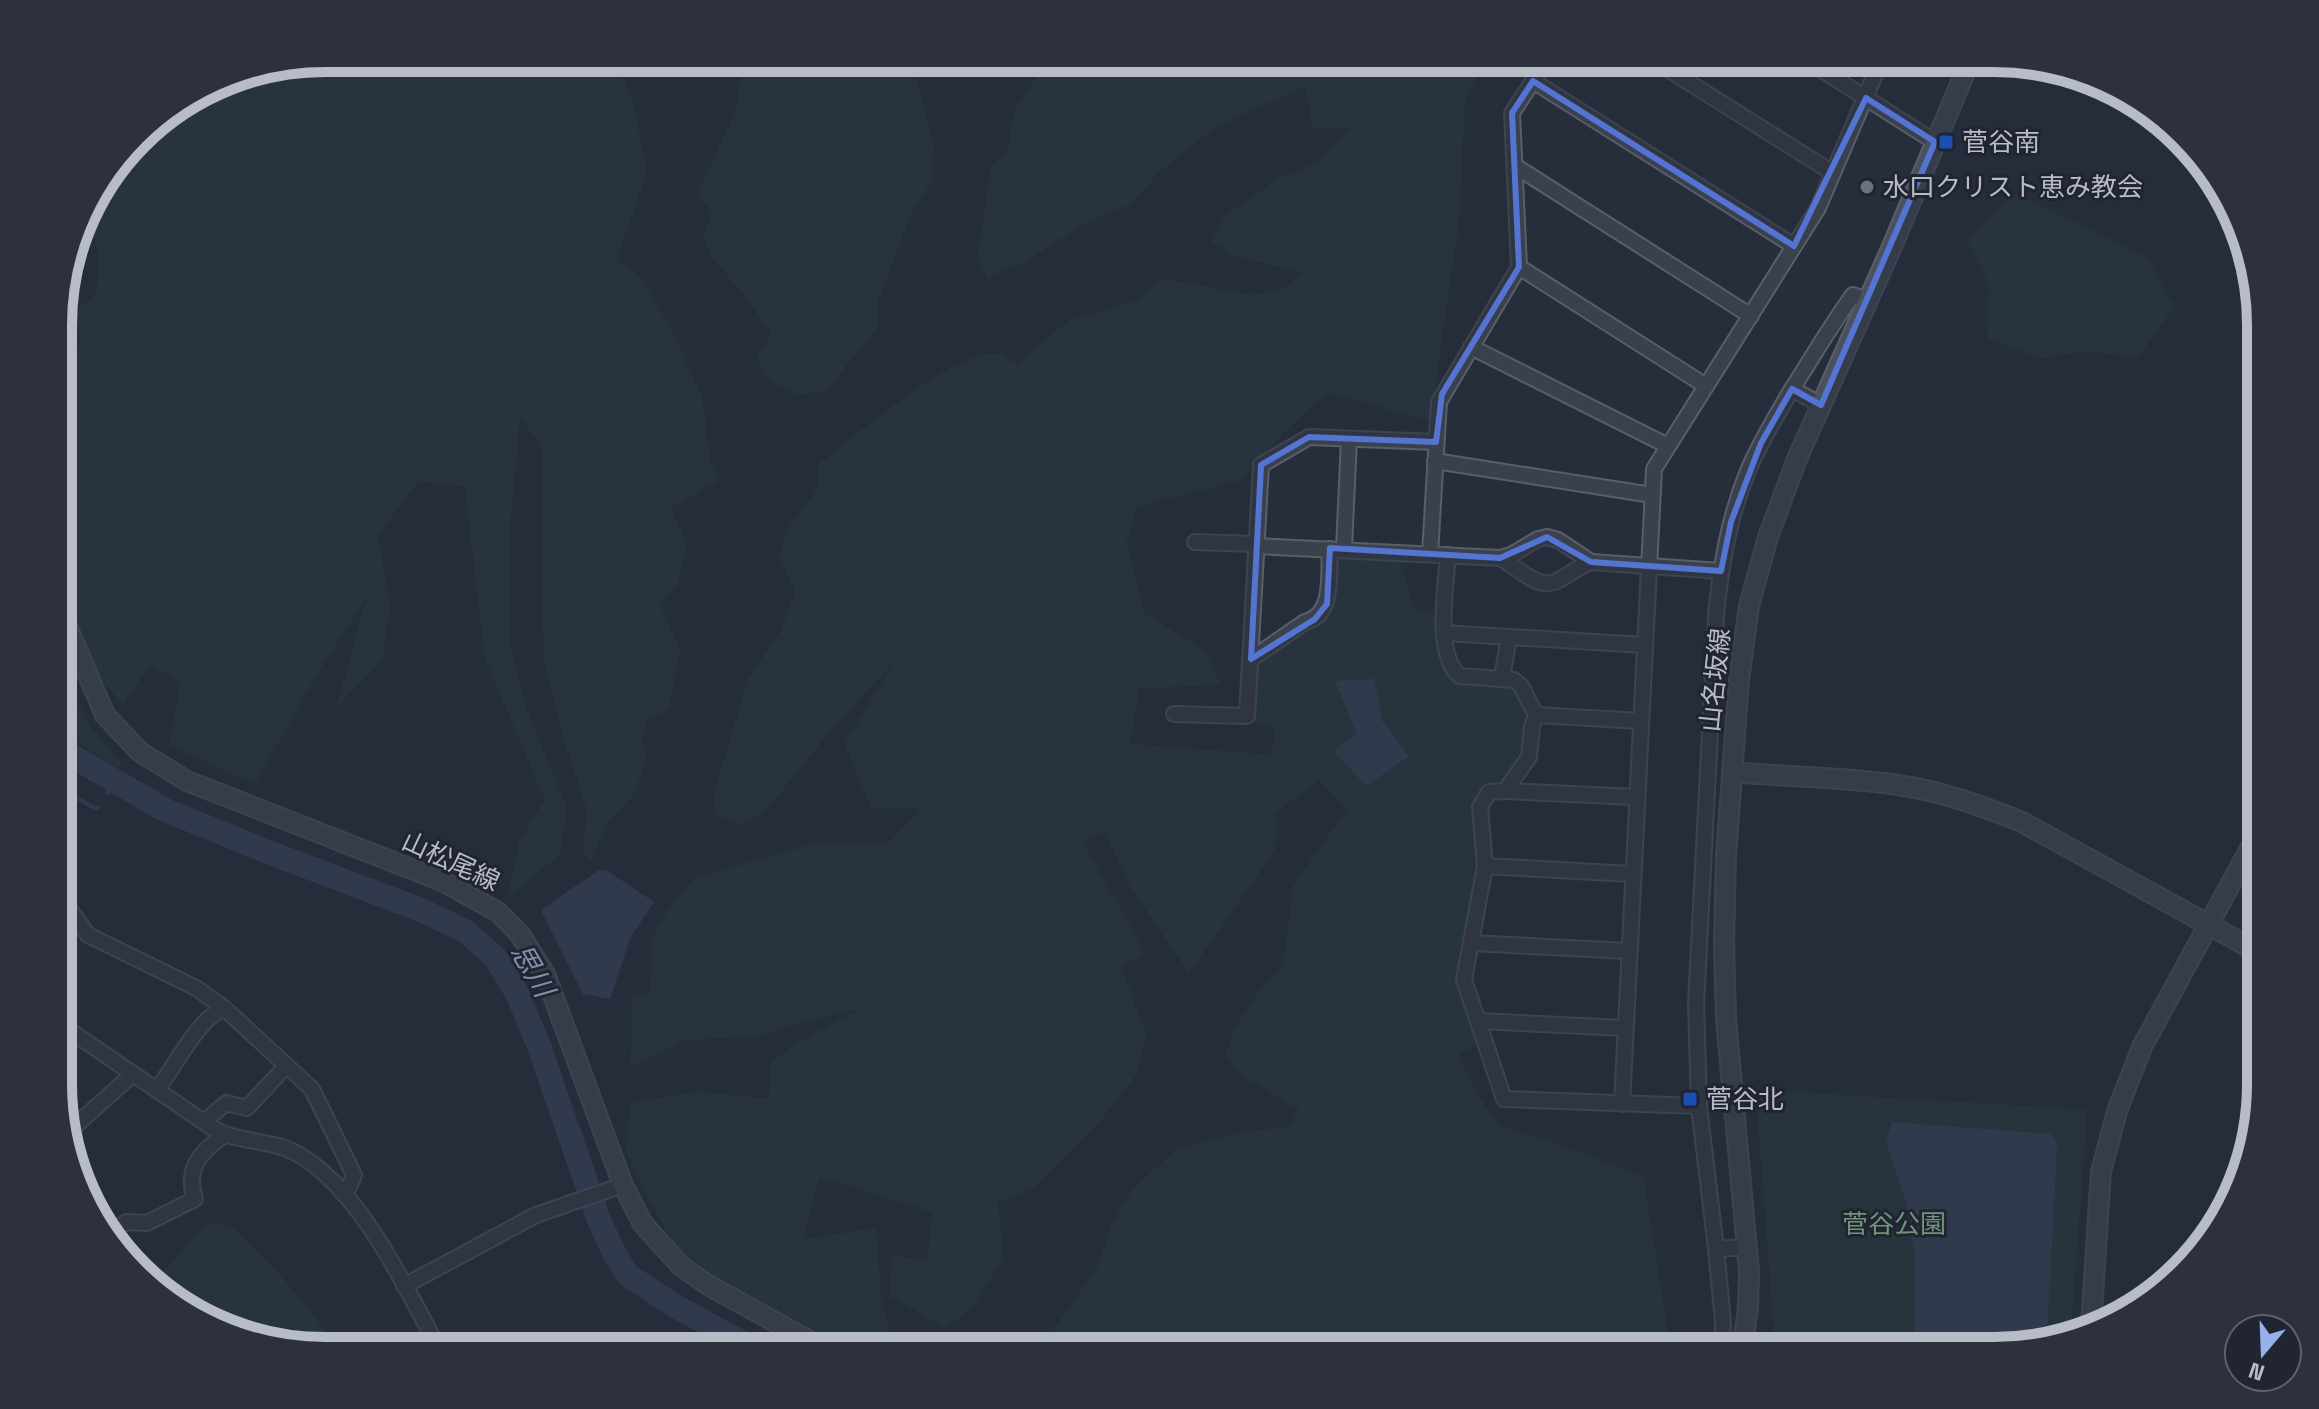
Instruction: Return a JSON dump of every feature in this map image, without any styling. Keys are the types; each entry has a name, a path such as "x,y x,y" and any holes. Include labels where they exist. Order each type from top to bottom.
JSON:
{"main road":[{"name":"山名坂線","path":"1744,1336 1748,1308 1748,1247 1726,1019 1724,928 1739,680 1749,606 1772,523 1965,72"},
{"name":"山松尾線","path":"72,638 105,715 140,752 187,781 442,881 498,912 519,933 545,974 614,1187 681,1266 708,1285 802,1337"},
{"path":"1732,772 1898,785 1963,800 2022,822 2246,945"},
{"path":"2092,1318 2101,1172 2117,1111 2142,1047 2246,856"}],"street":[{"path":"1430,554 1439,402 1519,267 1512,113 1539,72"},
{"path":"1673,72 1833,173"},
{"path":"1825,72 1935,142"},
{"path":"1622,1104 1654,469 1818,208 1876,72"},
{"path":"1533,81 1794,246"},
{"path":"1515,166 1751,316"},
{"path":"1519,267 1706,386"},
{"path":"1723,1336 1699,1106 1696,1004 1721,571 1731,522 1748,471 1792,389 1841,309 1853,295 1868,300"},
{"path":"1471,347 1668,446"},
{"path":"1792,389 1821,405"},
{"path":"1174,714 1247,716 1261,465 1309,437 1436,442"},
{"path":"1251,659 1305,622 1315,619 1327,604 1337,549 1349,439"},
{"path":"1435,461 1652,495"},
{"path":"1195,542 1500,558 1547,537 1558,540 1591,562 1721,571"},
{"path":"1448,555 1444,633 1453,671 1460,676 1514,680 1521,686 1536,715 1529,757 1505,791"},
{"path":"1500,558 1532,579 1546,584 1558,581 1591,562"},
{"path":"1444,633 1645,645"},
{"path":"1502,678 1509,637"},
{"path":"1536,715 1641,721"},
{"path":"1636,797 1489,792 1480,807 1485,866 1464,980 1504,1099 1699,1106"},
{"path":"1485,866 1632,874"},
{"path":"72,913 88,935 196,988 224,1008 312,1089 354,1175 346,1194"},
{"path":"1471,943 1628,951"},
{"path":"157,1090 199,1027 211,1014 224,1008"},
{"path":"1478,1021 1625,1028"},
{"path":"72,1032 225,1135 292,1151 315,1164 358,1208 432,1337"},
{"path":"204,1122 226,1103 247,1108 286,1066"},
{"path":"76,1125 133,1074"},
{"path":"117,1227 127,1222 147,1223 195,1199 192,1177 195,1162 201,1152 225,1135"},
{"path":"404,1286 536,1215 614,1187"},
{"path":"1716,1249 1748,1247"}],"highlighted area":[{"path":"1533,81 1794,246 1866,98 1935,142 1821,405 1792,389 1761,443 1731,522 1721,571 1591,562 1547,537 1500,558 1330,548 1327,604 1315,619 1251,659 1261,465 1309,437 1436,442 1442,394 1519,267 1512,113"}],"green space":[{"path":"1479,72 1465,101 1459,221 1430,421 1328,392 1290,426 1240,480 1136,506 1126,544 1145,614 1205,651 1220,684 1139,689 1130,744 1270,755 1276,729 1252,722 1255,669 1260,657 1309,627 1339,555 1399,558 1414,609 1438,610 1436,635 1449,675 1462,681 1509,685 1516,689 1526,709 1524,754 1505,781 1484,789 1479,861 1459,979 1480,1044 1458,1055 1477,1094 1499,1126 1553,1142 1643,1176 1669,1336 1041,1337 1057,1325 1099,1265 1111,1226 1132,1191 1176,1149 1248,1131 1289,1127 1299,1109 1239,1073 1226,1055 1233,1031 1261,988 1283,967 1293,886 1347,810 1320,780 1276,812 1275,850 1189,973 1128,883 1105,832 1082,841 1145,953 1121,966 1146,1035 1136,1075 1095,1127 1033,1188 998,1203 1003,1256 976,1303 946,1328 889,1295 893,1256 927,1260 933,1212 819,1177 802,1240 875,1228 880,1297 891,1337 828,1337 720,1280 676,1246 645,1193 627,1151 630,1102 700,1092 769,1099 770,1065 790,1048 862,1007 754,1036 684,1040 631,1067 632,998 651,992 652,938 670,907 695,878 814,844 889,843 922,809 871,807 845,744 896,659 832,729 765,811 740,824 717,817 713,796 749,678 782,629 795,592 779,554 791,524 818,489 819,464 906,397 957,365 979,356 997,354 1019,365 1072,319 1138,301 1157,281 1171,280 1250,295 1281,291 1304,272 1237,257 1212,242 1225,216 1275,181 1322,159 1352,127 1312,129 1306,85 1213,129 1161,170 1131,204 1087,222 1027,260 988,278 978,257 991,165 1007,153 1016,107 1040,73","holes":["1357,734 1366,786 1335,751"]},
{"path":"308,73 621,73 633,101 647,173 616,260 643,279 675,338 702,397 710,459 721,480 670,507 686,542 678,585 659,603 680,649 669,709 648,719 641,739 648,750 635,793 605,824 592,861 584,855 586,807 545,666 541,591 541,445 520,417 510,527 510,645 528,713 567,808 560,854 508,897 519,842 545,800 485,658 465,487 418,481 378,535 390,605 382,660 337,706 367,597 315,677 255,784 169,744 181,682 150,665 123,704 93,670 72,616 72,358 82,335 72,330 72,325 73,315 97,292 98,254 92,226 106,198 135,158 184,115 244,85"},
{"path":"742,73 935,73 916,79 933,140 932,180 910,216 878,300 879,326 829,390 798,395 766,378 757,358 771,334 746,296 711,257 704,234 712,213 698,194 736,110"},
{"path":"2014,194 2146,256 2174,306 2139,357 2084,351 2042,358 1988,339 1989,284 1967,240"},
{"path":"72,689 89,725 121,763 119,768 72,739"},
{"name":"菅谷公園","path":"1756,1090 2087,1110 2072,1325 2011,1336 1774,1336"},
{"path":"214,1223 231,1226 296,1293 329,1337 292,1335 228,1318 198,1303 160,1276 200,1231"}],"water":[{"path":"1374,679 1382,721 1409,756 1366,786 1334,751 1357,734 1335,681"},
{"path":"599,870 608,871 654,902 630,938 610,999 583,994 541,910"},
{"path":"1892,1122 2052,1134 2057,1146 2047,1331 2011,1336 1914,1336 1915,1255 1905,1198 1886,1142"}],"waterway":[{"name":"思川","path":"72,756 165,810 421,910 465,931 495,957 517,993 539,1046 599,1220 615,1255 628,1275 675,1306 732,1337"},
{"path":"107,793 114,780"},
{"path":"72,795 96,809 98,807"}],"place":[{"name":"菅谷南","path":"1946,142"},
{"name":"水口クリスト恵み教会","path":"1867,187"},
{"name":"菅谷北","path":"1690,1099"}]}
